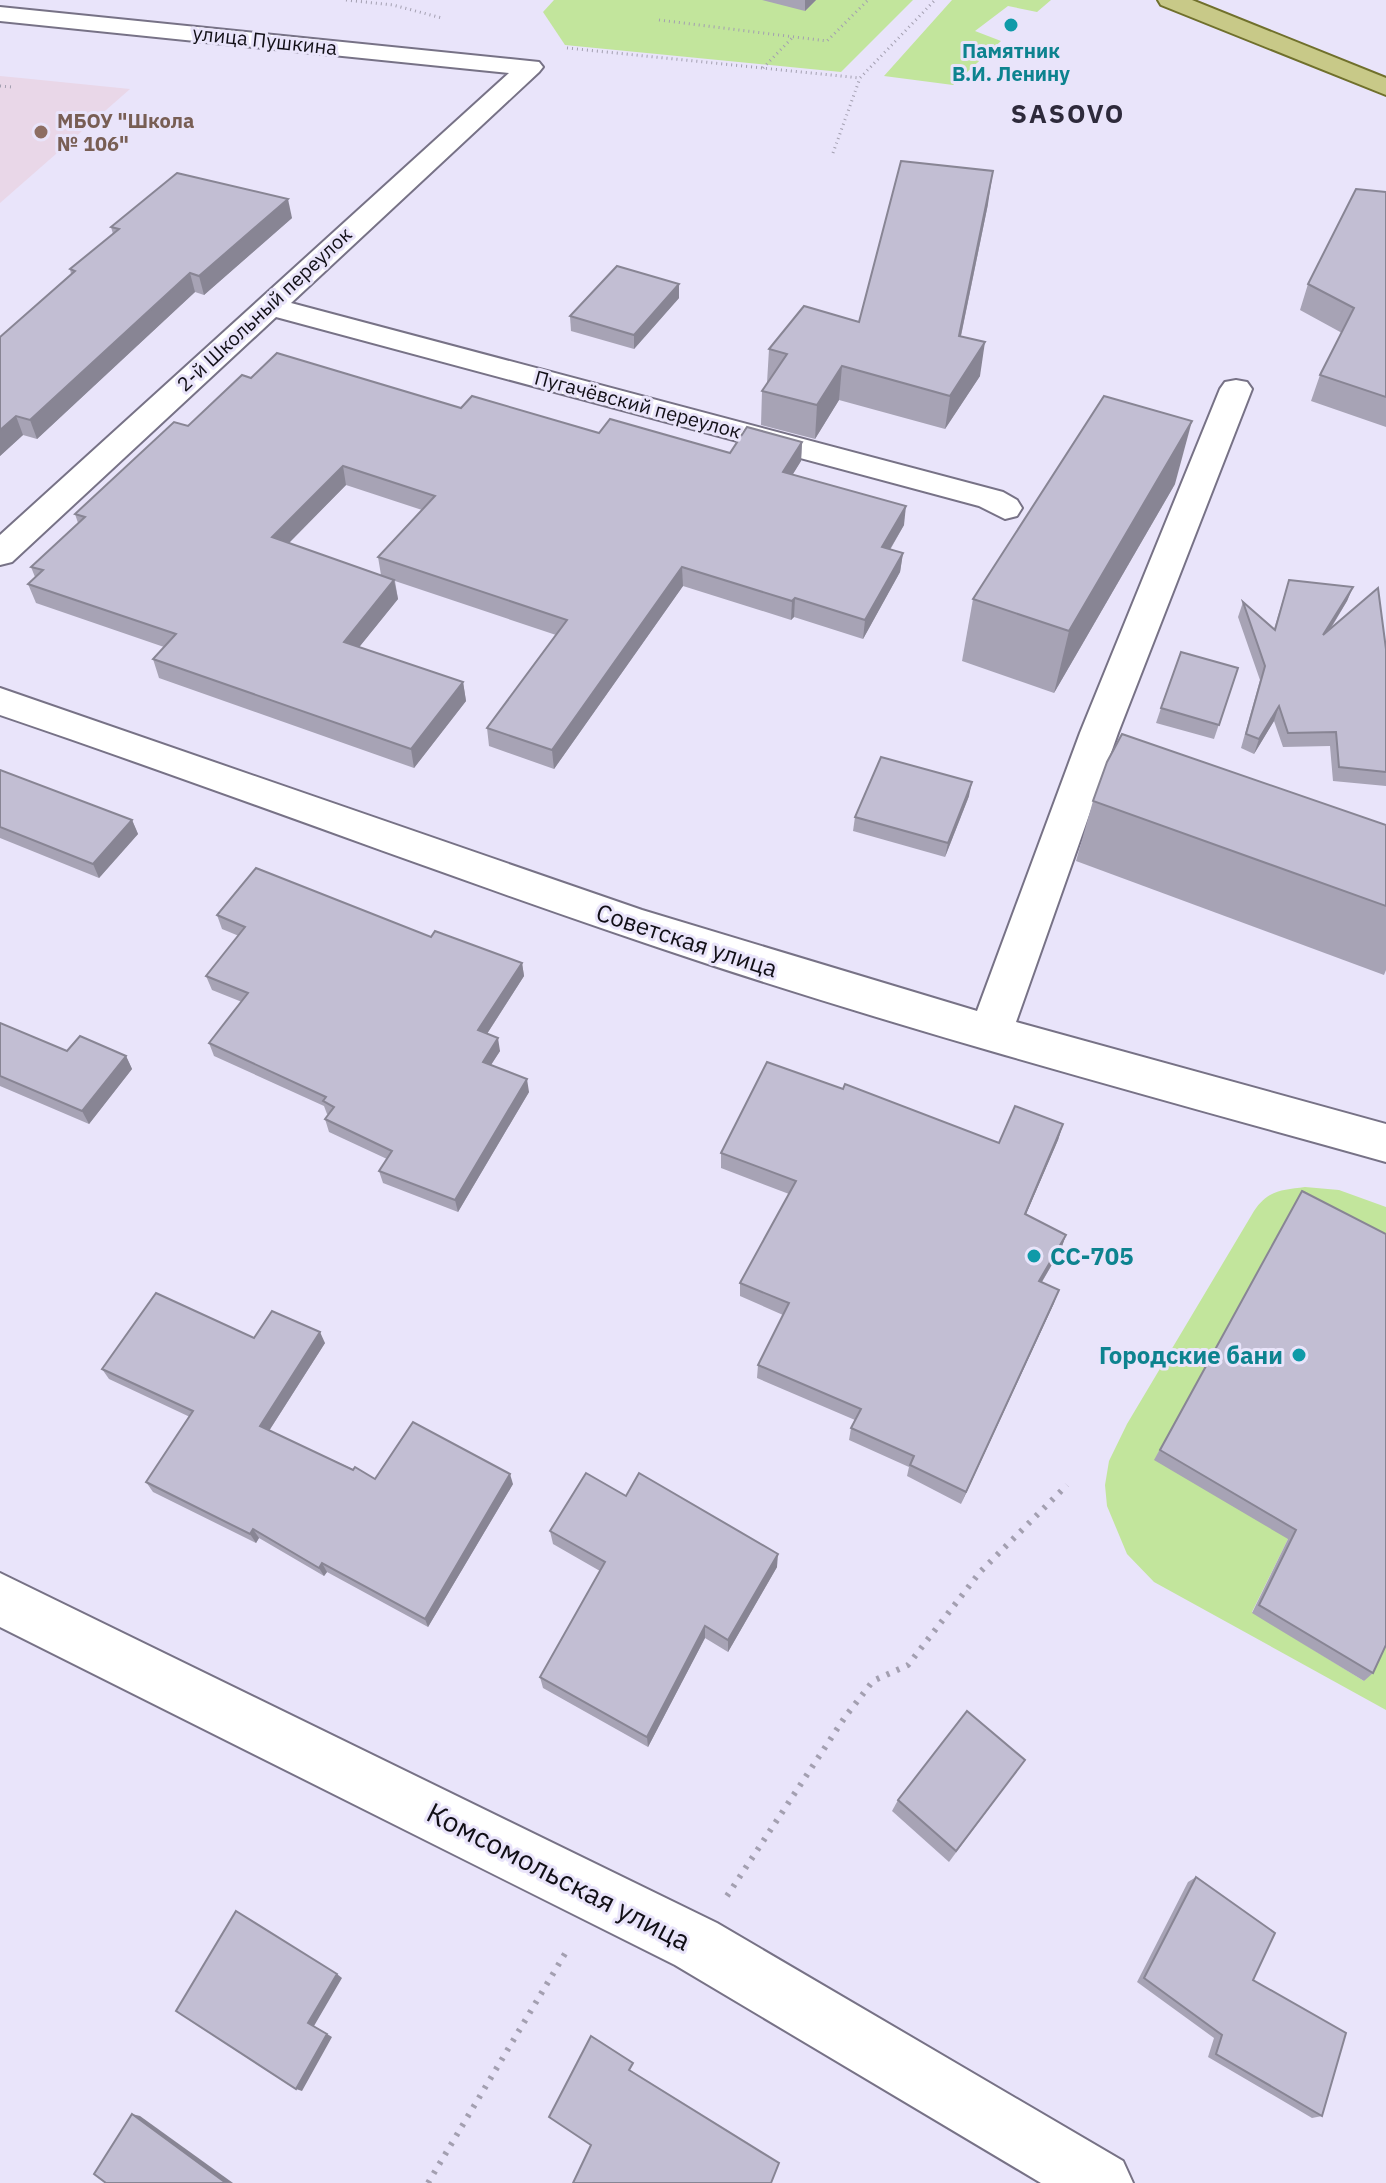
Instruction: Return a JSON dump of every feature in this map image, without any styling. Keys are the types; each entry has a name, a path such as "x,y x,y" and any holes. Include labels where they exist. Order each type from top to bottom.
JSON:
{"main road":[{"path":"1170,0 1386,87"}],"street":[{"name":"улица Пушкина","path":"0,14 530,67"},
{"name":"2-й Школьный переулок","path":"0,554 530,67"},
{"name":"Пугачёвский переулок","path":"268,306 991,499 1005,508"},
{"path":"990,1034 1106,761 1236,389"},
{"name":"Советская улица","path":"0,701 116,739 454,862 718,951 990,1034 1386,1143"},
{"name":"Комсомольская улица","path":"0,1599 696,1944 1101,2183"}],"path":[{"path":"346,0 393,5 450,21"},
{"path":"393,5 398,0"},
{"path":"659,20 827,41 868,0"},
{"path":"833,153 860,78 935,0"},
{"path":"763,68 793,37"},
{"path":"558,47 860,78"},
{"path":"0,86 12,87"},
{"path":"696,1944 845,1717 873,1681 908,1665 980,1572 1067,1485"},
{"path":"428,2183 600,1895"}],"shaded area":[{"name":"МБОУ \"Школа № 106\"","path":"0,76 21,78 130,89 0,203"}],"green space":[{"path":"554,0 913,0 841,72 565,45 543,12"},
{"path":"952,0 1051,0 1037,12 1008,6 975,31 1001,41 953,85 884,76"},
{"path":"1305,1187 1339,1190 1386,1207 1386,1235 1288,1539 1252,1612 1364,1681 1386,1632 1386,1710 1154,1582 1127,1554 1107,1506 1105,1485 1109,1461 1127,1424 1254,1211 1270,1195"}],"building":[{"path":"901,161 993,171 959,336 985,342 950,396 842,366 817,405 762,391 787,354 769,349 804,306 859,322"},
{"path":"177,173 288,199 199,276 190,273 30,420 16,416 0,430 0,337 75,271 70,269 119,229 111,227"},
{"path":"1356,189 1386,192 1386,397 1320,375 1354,308 1308,284"},
{"path":"617,266 679,284 634,335 570,316"},
{"path":"277,353 461,408 472,396 599,433 610,419 730,453 747,427 802,442 783,472 906,506 882,547 903,553 865,620 682,567 552,750 487,728 567,620 378,557 435,496 343,466 272,537 394,580 344,642 463,682 411,749 153,659 176,634 28,584 43,570 31,567 85,517 75,514 174,422 188,426 242,375 251,378"},
{"path":"1104,396 1192,421 1069,631 973,599"},
{"path":"1289,580 1353,587 1323,635 1378,588 1386,649 1386,772 1339,767 1336,732 1288,733 1279,706 1259,739 1246,734 1265,666 1243,602 1275,630"},
{"path":"1181,652 1238,668 1219,725 1161,708"},
{"path":"1122,734 1386,825 1386,906 1093,801 1107,762"},
{"path":"881,757 972,782 948,843 855,817"},
{"path":"0,770 132,820 93,864 0,827"},
{"path":"256,868 431,937 435,931 522,963 478,1030 498,1038 483,1062 527,1079 455,1200 379,1171 392,1151 325,1119 334,1107 323,1101 326,1097 209,1043 248,993 206,976 245,927 217,915"},
{"path":"0,1023 67,1051 80,1036 126,1056 82,1111 0,1076"},
{"path":"767,1062 843,1089 845,1084 999,1143 1015,1106 1063,1124 1025,1214 1066,1235 1039,1281 1059,1290 966,1492 910,1465 914,1456 851,1428 861,1409 758,1365 789,1303 740,1283 796,1181 721,1153"},
{"name":"Городские бани","path":"1302,1191 1386,1234 1386,1645 1373,1673 1259,1605 1296,1530 1160,1450"},
{"path":"156,1293 254,1338 272,1311 320,1332 260,1426 353,1470 355,1467 375,1479 413,1422 510,1474 425,1619 322,1563 319,1568 253,1529 250,1534 146,1482 193,1411 102,1369"},
{"path":"586,1473 626,1496 639,1473 778,1554 728,1640 705,1626 647,1737 540,1677 605,1562 550,1531"},
{"path":"967,1711 1025,1760 956,1851 898,1800"},
{"path":"1196,1877 1275,1933 1253,1980 1346,2033 1322,2116 1216,2054 1222,2035 1144,1978"},
{"path":"236,1911 337,1974 308,2023 327,2034 296,2089 176,2011"},
{"path":"591,2036 633,2063 629,2070 779,2163 771,2183 573,2183 591,2145 549,2117"},
{"path":"132,2114 226,2183 106,2183 94,2174"}],"place":[{"name":"Памятник В.И. Ленину","path":"1011,25"},
{"name":"МБОУ \"Школа № 106\"","path":"41,132"},
{"name":"СС-705","path":"1034,1256"},
{"name":"Городские бани","path":"1299,1355"}],"district":[{"name":"SASOVO","path":"1068,113"}]}
